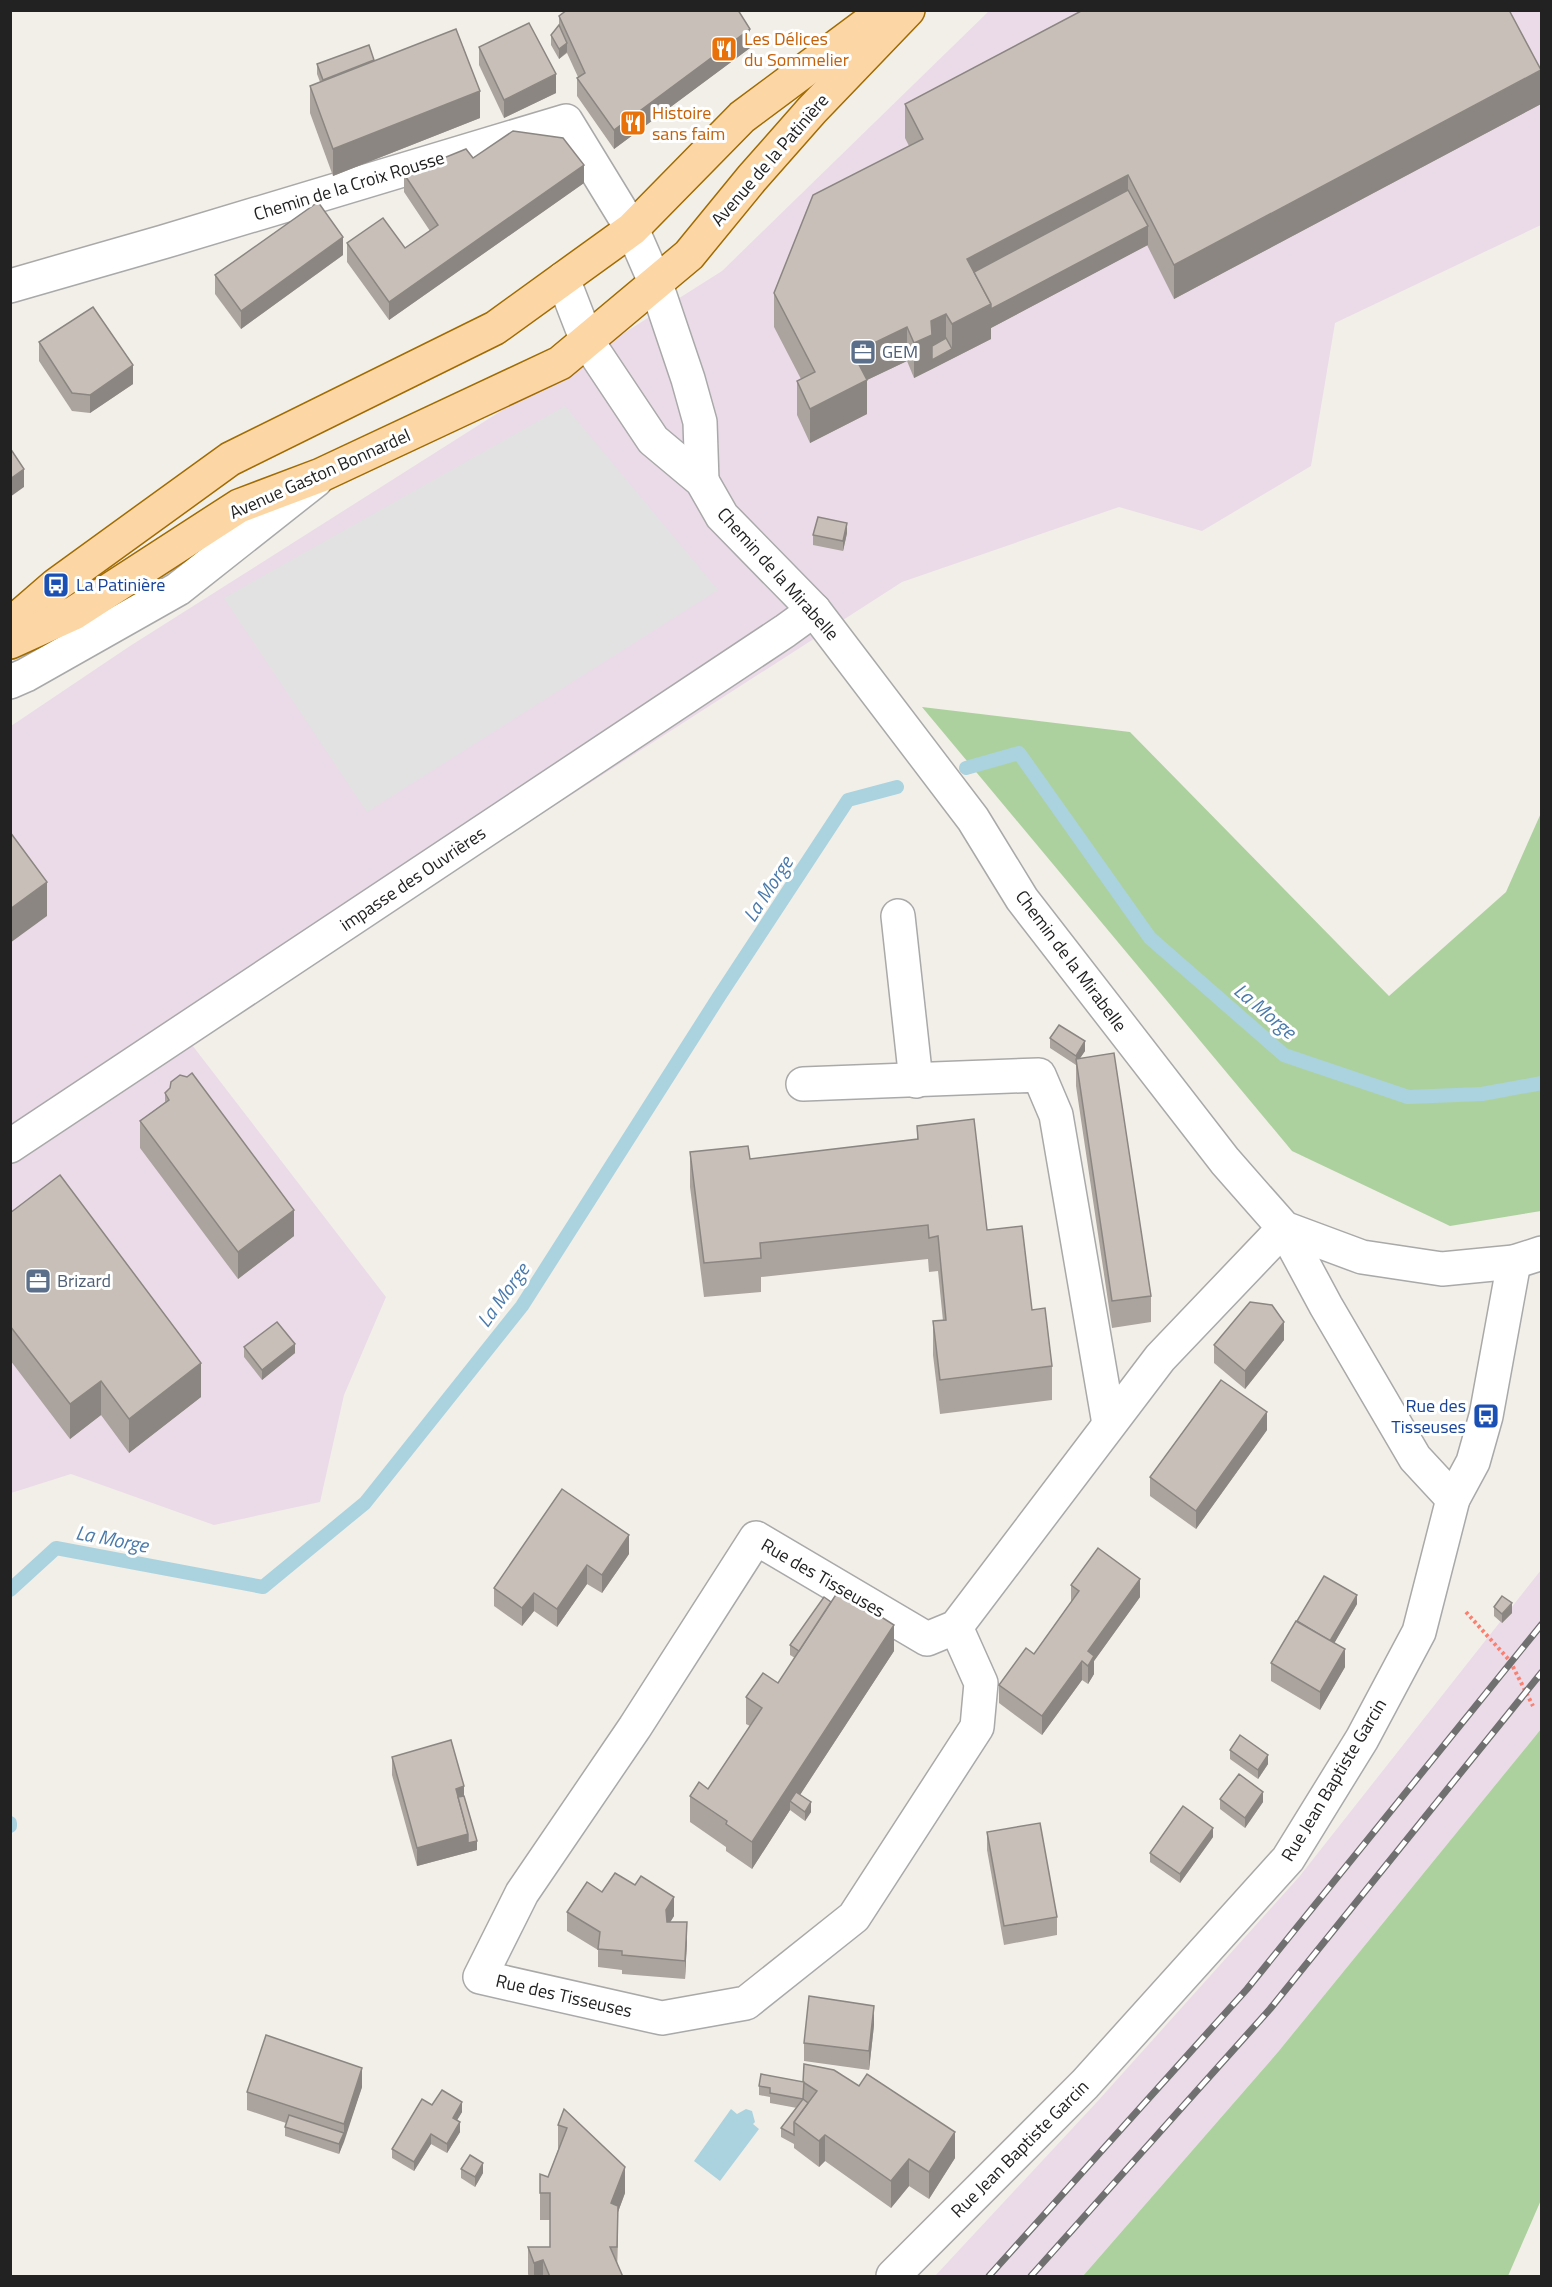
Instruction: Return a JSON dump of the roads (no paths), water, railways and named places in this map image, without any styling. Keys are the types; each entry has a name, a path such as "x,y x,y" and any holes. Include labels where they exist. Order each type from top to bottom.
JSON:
{"main road":[{"name":"Avenue de la Patinière","path":"632,229 742,117 875,18 892,10"},
{"name":"Avenue de la Patinière","path":"656,284 688,255 812,110 908,10"},
{"path":"10,625 56,585 230,459 495,328 632,229"},
{"name":"Avenue Gaston Bonnardel","path":"10,642 74,613 239,506 321,475 560,363 656,284"}],"street":[{"name":"Chemin de la Croix Rousse","path":"10,286 185,236 566,121 632,229"},
{"name":"Chemin de la Mirabelle","path":"632,229 656,284 700,422 702,481"},
{"name":"Chemin de la Mirabelle","path":"563,279 587,341 653,440 702,481 722,516 814,610 973,819 1022,899 1225,1161 1284,1228 1362,1257 1442,1269 1528,1258"},
{"path":"10,682 178,589 321,475"},
{"name":"impasse des Ouvrières","path":"10,1146 776,638 814,610"},
{"path":"898,916 916,1081"},
{"path":"803,1084 1039,1075 1056,1115 1109,1424"},
{"path":"956,1627 1160,1358 1284,1228 1326,1306 1415,1458 1453,1499"},
{"name":"Rue Jean Baptiste Garcin","path":"893,2277 1085,2084 1288,1859 1362,1739 1419,1632 1453,1499 1473,1462 1528,1258"},
{"name":"Rue des Tisseuses","path":"756,1538 927,1639 956,1627 981,1683 977,1727 854,1917 746,2003 662,2018 480,1977 522,1893 635,1727 756,1538"}],"water":[{"path":"731,2109 737,2114 746,2109 752,2111 755,2122 753,2124 759,2129 720,2181 694,2161"}],"waterway":[{"name":"La Morge","path":"966,768 1019,753 1150,938 1284,1055 1408,1097 1482,1094 1542,1083"},
{"name":"La Morge","path":"10,1590 56,1548 263,1587 365,1503 522,1306 720,995 848,800 897,787"}],"railway":[{"path":"989,2276 1247,1989 1542,1624"},
{"path":"1031,2276 1270,2009 1542,1672"}],"place":[{"name":"Les Délices du Sommelier","path":"724,49"},
{"name":"Histoire sans faim","path":"633,123"},
{"name":"GEM","path":"863,352"},
{"name":"La Patinière","path":"56,585"},
{"name":"Brizard","path":"38,1281"},
{"name":"Rue des Tisseuses","path":"1486,1416"}]}
